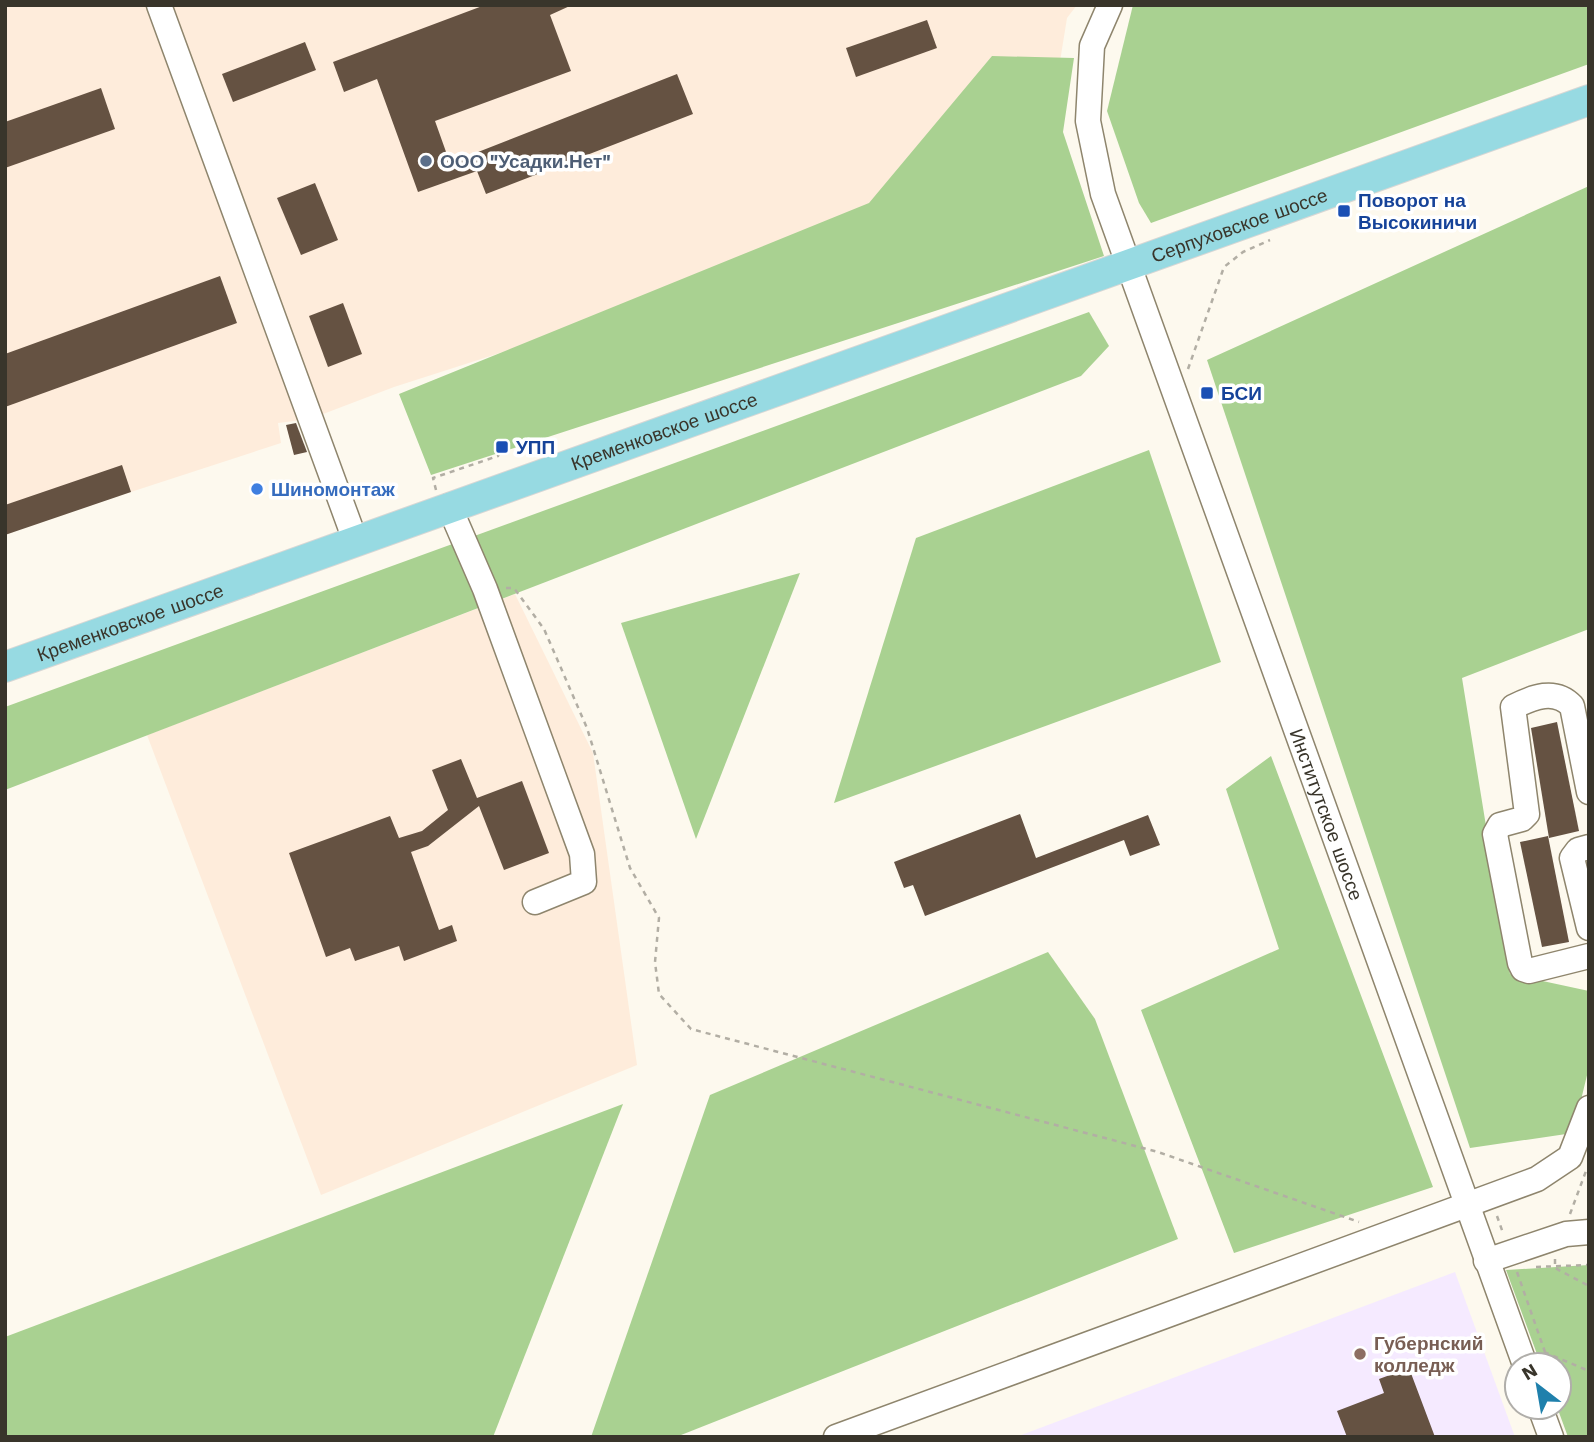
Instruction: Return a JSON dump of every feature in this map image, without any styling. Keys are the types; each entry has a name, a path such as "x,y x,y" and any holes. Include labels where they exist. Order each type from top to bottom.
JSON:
{"main road":[{"name":"Серпуховское шоссе","path":"1127,267 1589,100"},
{"name":"Кременковское шоссе","path":"5,667 1127,267"}],"street":[{"path":"159,5 355,540"},
{"name":"Институтское шоссе","path":"1110,5 1092,46 1088,121 1103,194 1127,267 1476,1200 1486,1261 1527,1351"},
{"path":"445,508 485,589 582,854 584,882 535,902"},
{"path":"1589,792 1572,706 1564,698 1553,695 1513,707 1527,814 1522,819 1500,825 1495,834 1520,963 1523,969 1529,971 1589,956"},
{"path":"1589,847 1578,850 1573,858 1589,928"},
{"path":"836,1437 1537,1179 1570,1157 1589,1108"},
{"path":"1486,1261 1557,1237 1589,1232"}],"path":[{"path":"1188,369 1224,267 1242,252 1274,239"},
{"path":"445,508 433,478 498,456 502,447"},
{"path":"485,589 514,588 544,629 587,728 630,868 659,918 655,962 659,994 691,1029 1158,1152 1388,1233"},
{"path":"1555,1268 1557,1237 1572,1212 1587,1168"},
{"path":"1476,1200 1506,1240"},
{"path":"1528,1266 1555,1268 1589,1265"},
{"path":"1515,1266 1528,1351"},
{"path":"1555,1268 1589,1286"}],"shaded area":[{"path":"5,5 1077,5 1067,18 1041,179 394,387 310,419 278,423 281,443 5,533"},
{"path":"515,594 593,753 637,1065 321,1195 147,735"},
{"name":"Губернский колледж","path":"1455,1272 1503,1404 1503,1421 1509,1421 1515,1437 1016,1437"}],"green space":[{"path":"1133,5 1589,5 1589,64 1151,223 1139,203 1107,111"},
{"path":"992,56 1074,58 1063,132 1104,256 431,475 399,394 869,203"},
{"path":"1589,186 1589,629 1462,678 1510,974 1589,991 1589,1067 1573,1133 1470,1148 1207,360"},
{"path":"1089,312 1109,346 1081,376 5,790 5,707"},
{"path":"1149,450 1221,662 834,803 916,538"},
{"path":"800,573 696,839 621,623"},
{"path":"1271,756 1433,1187 1234,1253 1141,1010 1279,949 1226,789"},
{"path":"1048,952 1095,1019 1178,1239 676,1437 591,1437 710,1095"},
{"path":"623,1104 493,1437 5,1437 5,1337"},
{"path":"1589,1265 1589,1437 1568,1437 1562,1421 1573,1421 1573,1351 1536,1351 1506,1270"}],"building":[{"path":"485,5 572,5 550,15 571,71 435,121 450,163 677,74 693,114 486,194 477,171 418,192 377,79 344,92 333,62"},
{"path":"927,20 937,48 856,77 846,48"},
{"path":"305,42 316,70 233,102 222,74"},
{"path":"101,88 115,129 5,168 5,122"},
{"path":"315,183 338,240 301,255 277,198"},
{"path":"220,276 237,323 5,407 5,354"},
{"path":"343,303 362,354 328,367 309,316"},
{"path":"296,423 307,452 294,455 286,425"},
{"path":"122,465 131,492 5,535 5,505"},
{"path":"1557,722 1579,831 1549,838 1531,728"},
{"path":"461,759 477,798 522,781 549,853 504,870 479,806 428,846 411,852 439,930 452,925 457,941 404,961 399,946 355,961 350,948 326,957 289,853 390,816 399,838 422,831 448,810 432,770"},
{"path":"1020,814 1036,858 1148,815 1160,845 1130,856 1124,840 925,916 913,885 904,888 894,862"},
{"path":"1548,836 1569,942 1542,947 1520,842"},
{"path":"1409,1368 1435,1437 1347,1437 1337,1411 1384,1393 1379,1379"}],"place":[{"name":"ООО \"Усадки.Нет\"","path":"426,161"},
{"name":"Поворот на Высокиничи","path":"1344,211"},
{"name":"БСИ","path":"1207,393"},
{"name":"УПП","path":"502,447"},
{"name":"Шиномонтаж","path":"257,489"},
{"name":"Губернский колледж","path":"1360,1354"}]}
